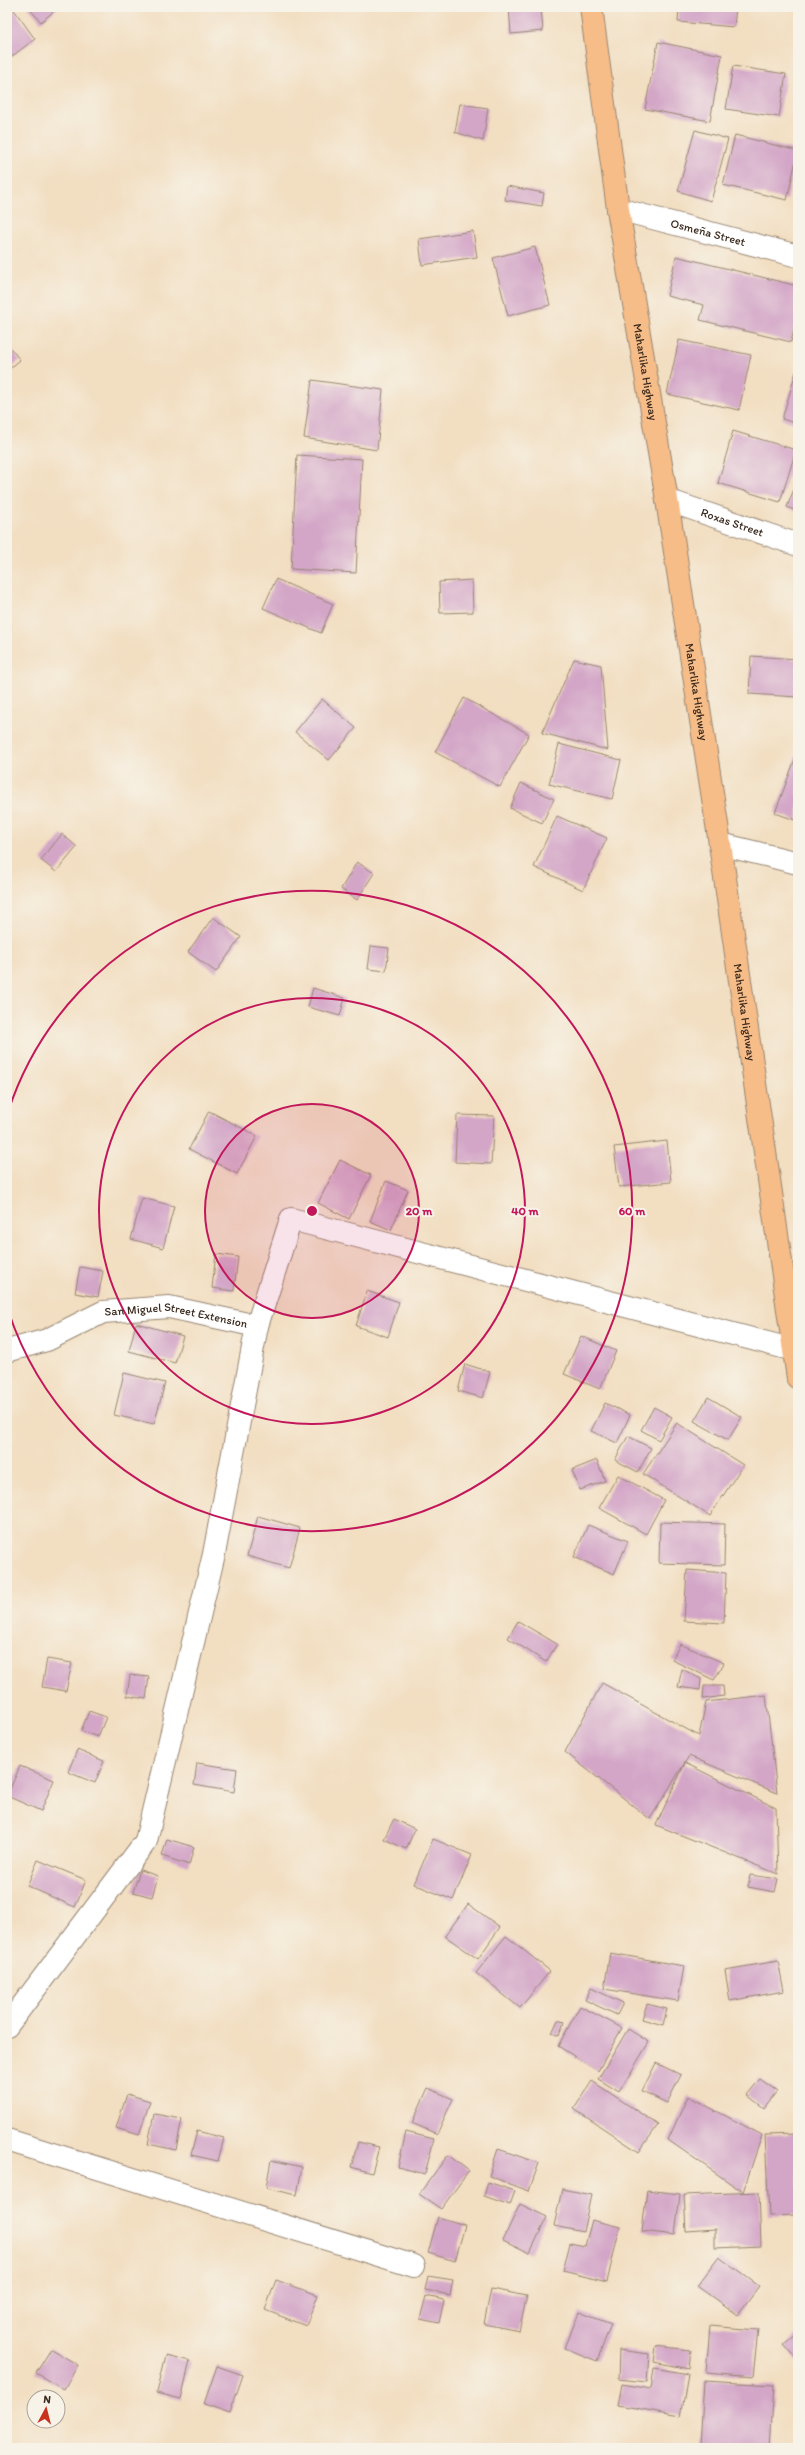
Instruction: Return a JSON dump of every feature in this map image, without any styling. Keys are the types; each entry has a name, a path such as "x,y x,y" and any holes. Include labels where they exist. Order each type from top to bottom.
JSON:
{"highway":[{"name":"Maharlika Highway","path":"590,7 618,209 667,500 720,844 796,1350 798,1378"}],"street":[{"name":"Osmeña Street","path":"618,209 798,256"},
{"name":"Roxas Street","path":"667,500 798,545"},
{"path":"720,844 798,862"},
{"path":"7,2026 146,1841 214,1554 257,1326 291,1219 796,1350"},
{"name":"San Miguel Street Extension","path":"7,1351 47,1340 103,1312 169,1307 257,1326"},
{"path":"7,2140 414,2266"}],"building":[{"path":"7,7 12,7 35,39 7,60"},
{"path":"28,7 59,7 41,22"},
{"path":"509,7 541,7 543,31 511,34"},
{"path":"679,7 736,7 734,27 678,22"},
{"path":"658,42 722,55 710,121 645,109"},
{"path":"733,66 786,74 779,117 726,109"},
{"path":"460,104 488,108 483,141 455,132"},
{"path":"695,130 728,139 711,201 678,191"},
{"path":"735,135 798,151 787,200 723,185"},
{"path":"507,186 544,193 542,206 505,200"},
{"path":"473,231 477,257 422,265 419,239"},
{"path":"535,247 550,305 508,316 493,258"},
{"path":"676,256 798,286 798,313 791,342 700,320 704,305 667,296"},
{"path":"679,340 751,355 739,410 667,394"},
{"path":"7,344 20,360 7,371"},
{"path":"796,372 798,373 798,424 782,419"},
{"path":"312,380 383,390 377,450 304,438"},
{"path":"733,431 796,450 780,502 718,483"},
{"path":"297,455 362,459 356,573 291,569"},
{"path":"798,479 798,512 787,507"},
{"path":"276,579 333,604 321,633 263,608"},
{"path":"472,580 473,612 440,613 439,582"},
{"path":"751,656 798,659 798,697 749,694"},
{"path":"574,659 601,665 608,750 542,733"},
{"path":"464,698 529,734 500,787 435,752"},
{"path":"322,699 356,728 329,760 295,732"},
{"path":"559,744 621,760 612,799 549,784"},
{"path":"798,751 798,821 775,813"},
{"path":"521,783 554,799 542,823 510,808"},
{"path":"557,816 607,838 583,890 534,867"},
{"path":"62,834 77,847 56,872 41,860"},
{"path":"357,862 374,873 357,900 341,889"},
{"path":"213,917 241,937 216,972 188,952"},
{"path":"371,946 389,948 386,971 368,969"},
{"path":"313,988 345,998 340,1016 308,1007"},
{"path":"209,1111 257,1136 237,1174 189,1149"},
{"path":"457,1115 494,1116 491,1164 455,1162"},
{"path":"667,1141 671,1182 619,1187 614,1147"},
{"path":"340,1160 371,1175 349,1219 318,1203"},
{"path":"386,1181 408,1190 391,1230 370,1221"},
{"path":"142,1198 174,1206 163,1248 131,1239"},
{"path":"216,1254 238,1257 234,1291 212,1288"},
{"path":"80,1267 103,1271 98,1297 75,1293"},
{"path":"367,1291 399,1302 388,1337 356,1326"},
{"path":"136,1323 183,1336 175,1363 129,1351"},
{"path":"581,1336 616,1351 600,1389 564,1374"},
{"path":"465,1364 490,1372 483,1398 458,1391"},
{"path":"124,1373 165,1383 154,1424 114,1415"},
{"path":"708,1397 742,1417 728,1440 694,1421"},
{"path":"605,1403 630,1415 617,1443 591,1431"},
{"path":"654,1407 672,1417 659,1440 641,1430"},
{"path":"677,1423 743,1465 710,1516 643,1474"},
{"path":"628,1436 651,1448 638,1472 615,1460"},
{"path":"597,1460 605,1481 580,1490 572,1470"},
{"path":"618,1475 664,1500 646,1534 599,1508"},
{"path":"258,1516 300,1528 289,1568 247,1556"},
{"path":"660,1522 725,1524 724,1565 659,1563"},
{"path":"588,1525 628,1541 614,1574 574,1557"},
{"path":"687,1570 726,1573 724,1623 684,1621"},
{"path":"518,1621 557,1644 546,1662 508,1638"},
{"path":"680,1644 724,1663 714,1680 672,1660"},
{"path":"47,1659 72,1663 66,1691 42,1687"},
{"path":"682,1669 701,1679 700,1690 678,1687"},
{"path":"130,1675 149,1677 146,1699 127,1696"},
{"path":"602,1683 699,1736 706,1702 766,1695 777,1793 689,1756 650,1819 565,1752"},
{"path":"704,1686 723,1686 724,1696 703,1699"},
{"path":"89,1711 106,1717 98,1737 81,1731"},
{"path":"77,1750 104,1761 95,1783 68,1772"},
{"path":"197,1763 237,1769 234,1792 194,1785"},
{"path":"685,1763 776,1808 778,1874 656,1825"},
{"path":"20,1766 54,1780 41,1811 7,1796"},
{"path":"394,1819 415,1829 406,1849 384,1839"},
{"path":"167,1839 194,1847 189,1865 162,1856"},
{"path":"433,1839 472,1855 453,1900 414,1884"},
{"path":"38,1860 86,1880 75,1907 27,1886"},
{"path":"140,1870 158,1876 152,1897 133,1892"},
{"path":"750,1875 778,1879 775,1892 748,1887"},
{"path":"468,1904 500,1927 478,1959 445,1936"},
{"path":"506,1936 550,1971 520,2008 476,1973"},
{"path":"610,1953 684,1966 678,2001 604,1989"},
{"path":"778,1961 784,1991 730,2001 725,1970"},
{"path":"591,1988 623,2003 617,2015 585,2000"},
{"path":"647,2004 667,2009 663,2025 642,2019"},
{"path":"580,2006 622,2028 598,2071 558,2046"},
{"path":"558,2020 564,2022 559,2036 552,2033"},
{"path":"628,2029 649,2042 619,2092 598,2079"},
{"path":"656,2063 681,2075 667,2103 642,2091"},
{"path":"760,2079 777,2091 764,2108 747,2095"},
{"path":"592,2081 658,2125 639,2152 574,2109"},
{"path":"428,2088 453,2099 437,2134 412,2123"},
{"path":"127,2094 150,2101 139,2135 116,2128"},
{"path":"688,2096 762,2135 743,2192 668,2140"},
{"path":"154,2114 182,2119 176,2150 148,2144"},
{"path":"197,2131 224,2138 218,2161 191,2155"},
{"path":"406,2132 434,2139 425,2174 398,2167"},
{"path":"798,2134 798,2215 769,2216 765,2135"},
{"path":"358,2142 379,2147 372,2173 351,2167"},
{"path":"498,2149 539,2163 529,2191 489,2176"},
{"path":"448,2155 469,2171 441,2209 419,2194"},
{"path":"271,2160 302,2167 297,2195 266,2188"},
{"path":"488,2182 515,2191 510,2205 484,2196"},
{"path":"562,2189 591,2195 583,2232 554,2226"},
{"path":"647,2190 680,2194 675,2235 642,2231"},
{"path":"759,2192 761,2246 715,2248 715,2229 686,2231 684,2195"},
{"path":"520,2204 547,2217 530,2253 503,2240"},
{"path":"438,2217 465,2225 455,2261 428,2253"},
{"path":"592,2220 620,2227 607,2282 563,2271 570,2243 585,2246"},
{"path":"719,2257 759,2286 737,2315 697,2286"},
{"path":"428,2276 453,2280 450,2295 425,2290"},
{"path":"276,2280 318,2295 306,2326 265,2310"},
{"path":"491,2289 527,2296 519,2331 484,2324"},
{"path":"426,2296 444,2300 439,2323 420,2319"},
{"path":"579,2312 611,2324 597,2361 565,2348"},
{"path":"710,2326 758,2330 753,2377 706,2373"},
{"path":"798,2334 798,2362 784,2346"},
{"path":"656,2346 691,2350 689,2369 654,2362"},
{"path":"51,2349 78,2365 64,2389 36,2373"},
{"path":"619,2350 649,2354 647,2382 618,2379"},
{"path":"166,2355 190,2361 181,2399 157,2393"},
{"path":"217,2366 243,2375 230,2413 204,2404"},
{"path":"654,2368 688,2374 681,2416 618,2405 622,2384 651,2389"},
{"path":"704,2381 774,2385 770,2448 700,2446"}]}
